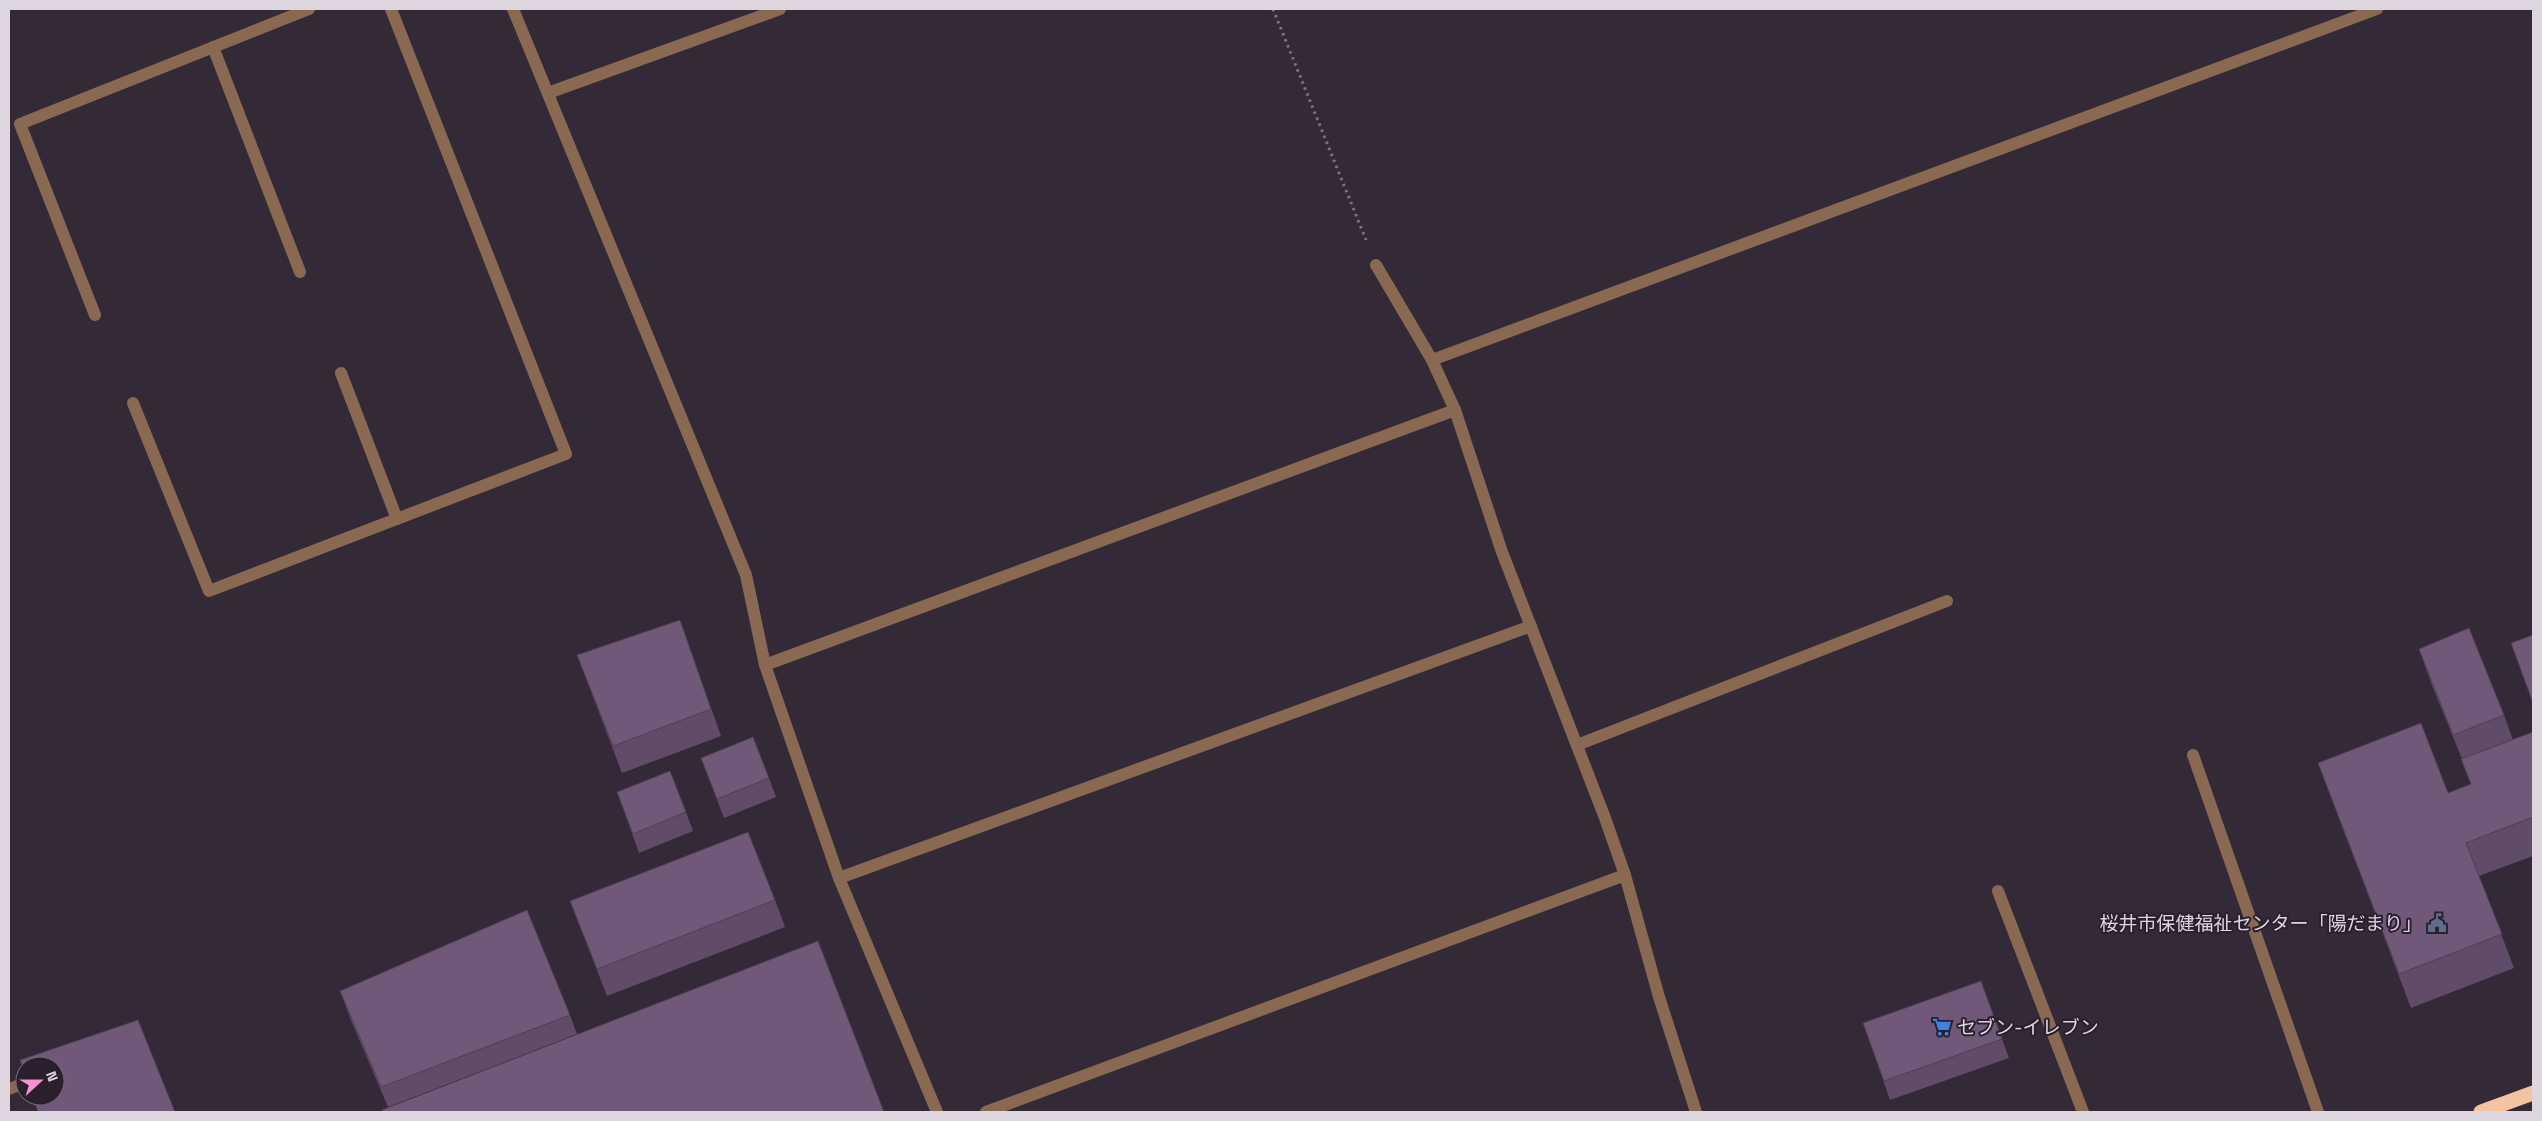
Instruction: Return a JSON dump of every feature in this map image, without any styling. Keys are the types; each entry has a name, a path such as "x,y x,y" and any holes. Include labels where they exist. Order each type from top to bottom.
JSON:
{"highway":[{"path":"2481,1112 2533,1093"}],"street":[{"path":"95,315 20,124 310,9"},
{"path":"133,403 209,591 566,454 391,9"},
{"path":"513,9 746,575 765,664 839,878 937,1112"},
{"path":"548,93 780,9"},
{"path":"1432,360 2378,9"},
{"path":"212,47 300,272"},
{"path":"1376,265 1432,360 1455,410 1502,552 1577,745 1625,876 1659,997 1696,1112"},
{"path":"340,373 397,519"},
{"path":"765,664 1455,410"},
{"path":"1577,745 1946,601"},
{"path":"839,878 1531,626"},
{"path":"2193,755 2318,1112"},
{"path":"986,1112 1625,876"},
{"path":"1998,891 2083,1112"}],"path":[{"path":"1273,9 1376,265"}],"building":[{"path":"680,620 711,709 613,746 577,655"},
{"path":"2469,628 2504,715 2453,735 2419,649"},
{"path":"2533,635 2533,703 2511,643"},
{"name":"桜井市保健福祉センター「陽だまり」","path":"2421,723 2448,793 2471,784 2461,759 2533,732 2533,817 2466,843 2502,934 2399,974 2318,763"},
{"path":"753,737 769,778 717,799 701,758"},
{"path":"670,771 686,812 633,834 617,792"},
{"path":"748,832 775,900 597,969 570,901"},
{"path":"527,910 570,1015 381,1087 340,991"},
{"path":"818,941 884,1112 383,1112 382,1110"},
{"path":"1981,981 2002,1039 1884,1081 1863,1023"},
{"path":"138,1020 175,1112 38,1112 36,1106 65,1106 65,1056 32,1056"}],"place":[{"name":"桜井市保健福祉センター「陽だまり」","path":"2437,923"},
{"name":"セブン-イレブン","path":"1942,1027"}]}
